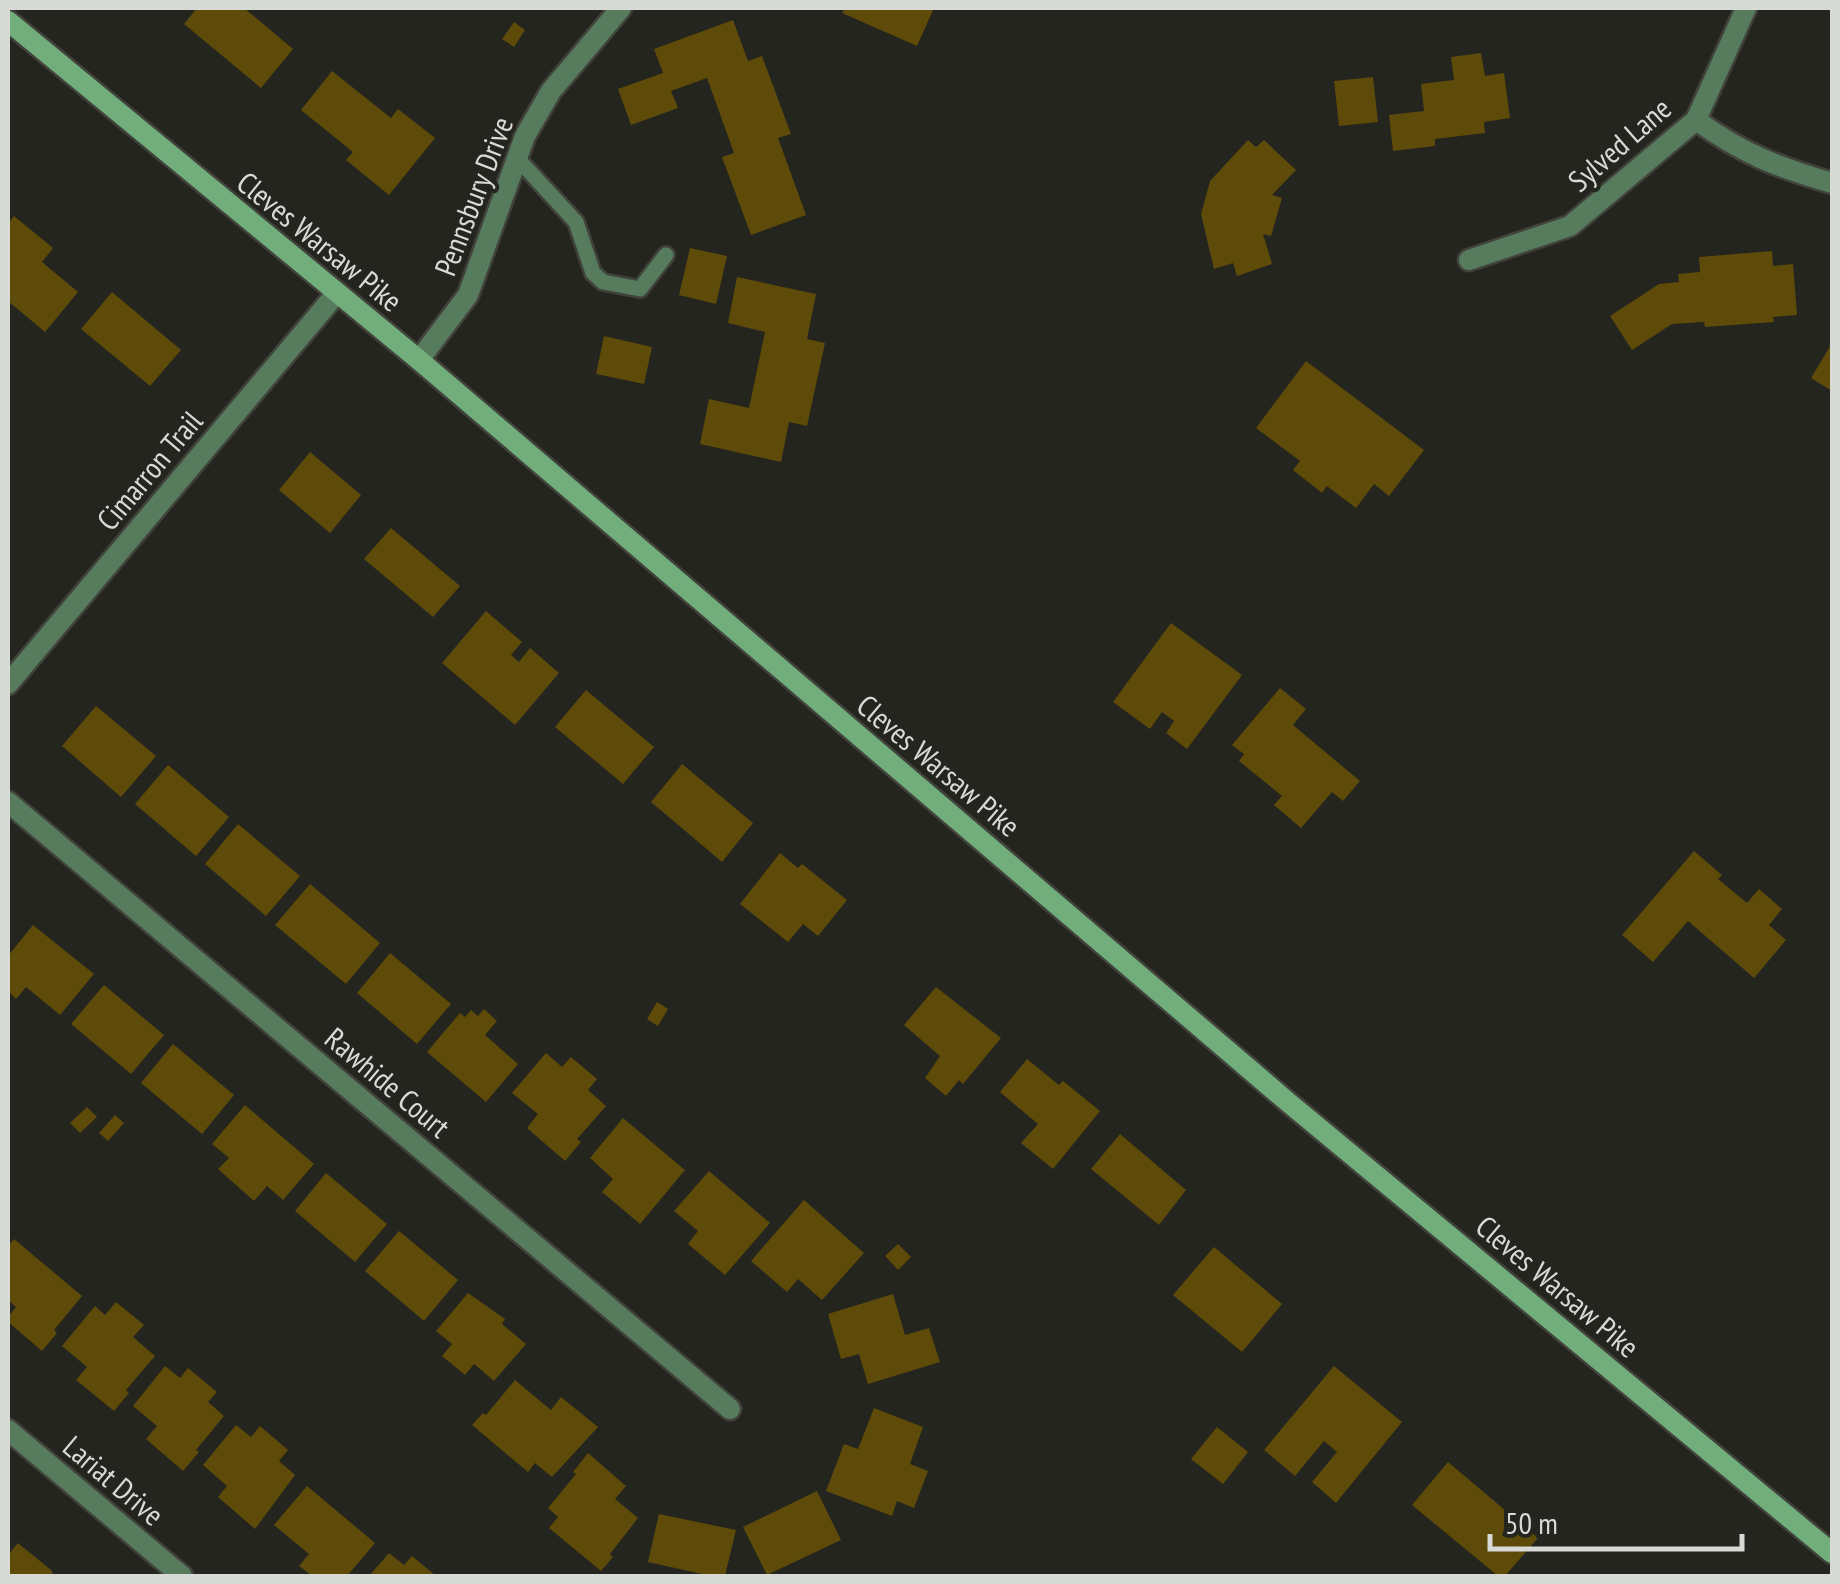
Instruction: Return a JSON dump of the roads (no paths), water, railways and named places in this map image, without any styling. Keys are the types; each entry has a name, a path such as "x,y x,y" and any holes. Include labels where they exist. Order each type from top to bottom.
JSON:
{"street":[{"name":"Pennsbury Drive","path":"419,360 468,295 524,136 552,91 621,8"},
{"name":"Sylved Lane","path":"1470,260 1570,226 1696,120 1746,8"},
{"name":"Cleves Warsaw Pike","path":"8,21 419,360 1289,1103 1832,1553"},
{"path":"1696,120 1728,143 1773,166 1832,183"},
{"name":"Cimarron Trail","path":"8,684 336,294"},
{"name":"Rawhide Court","path":"8,802 730,1408"},
{"name":"Lariat Drive","path":"8,1430 182,1576"}],"lane":[{"path":"517,158 576,222 593,273 603,282 640,289 666,255"}]}
